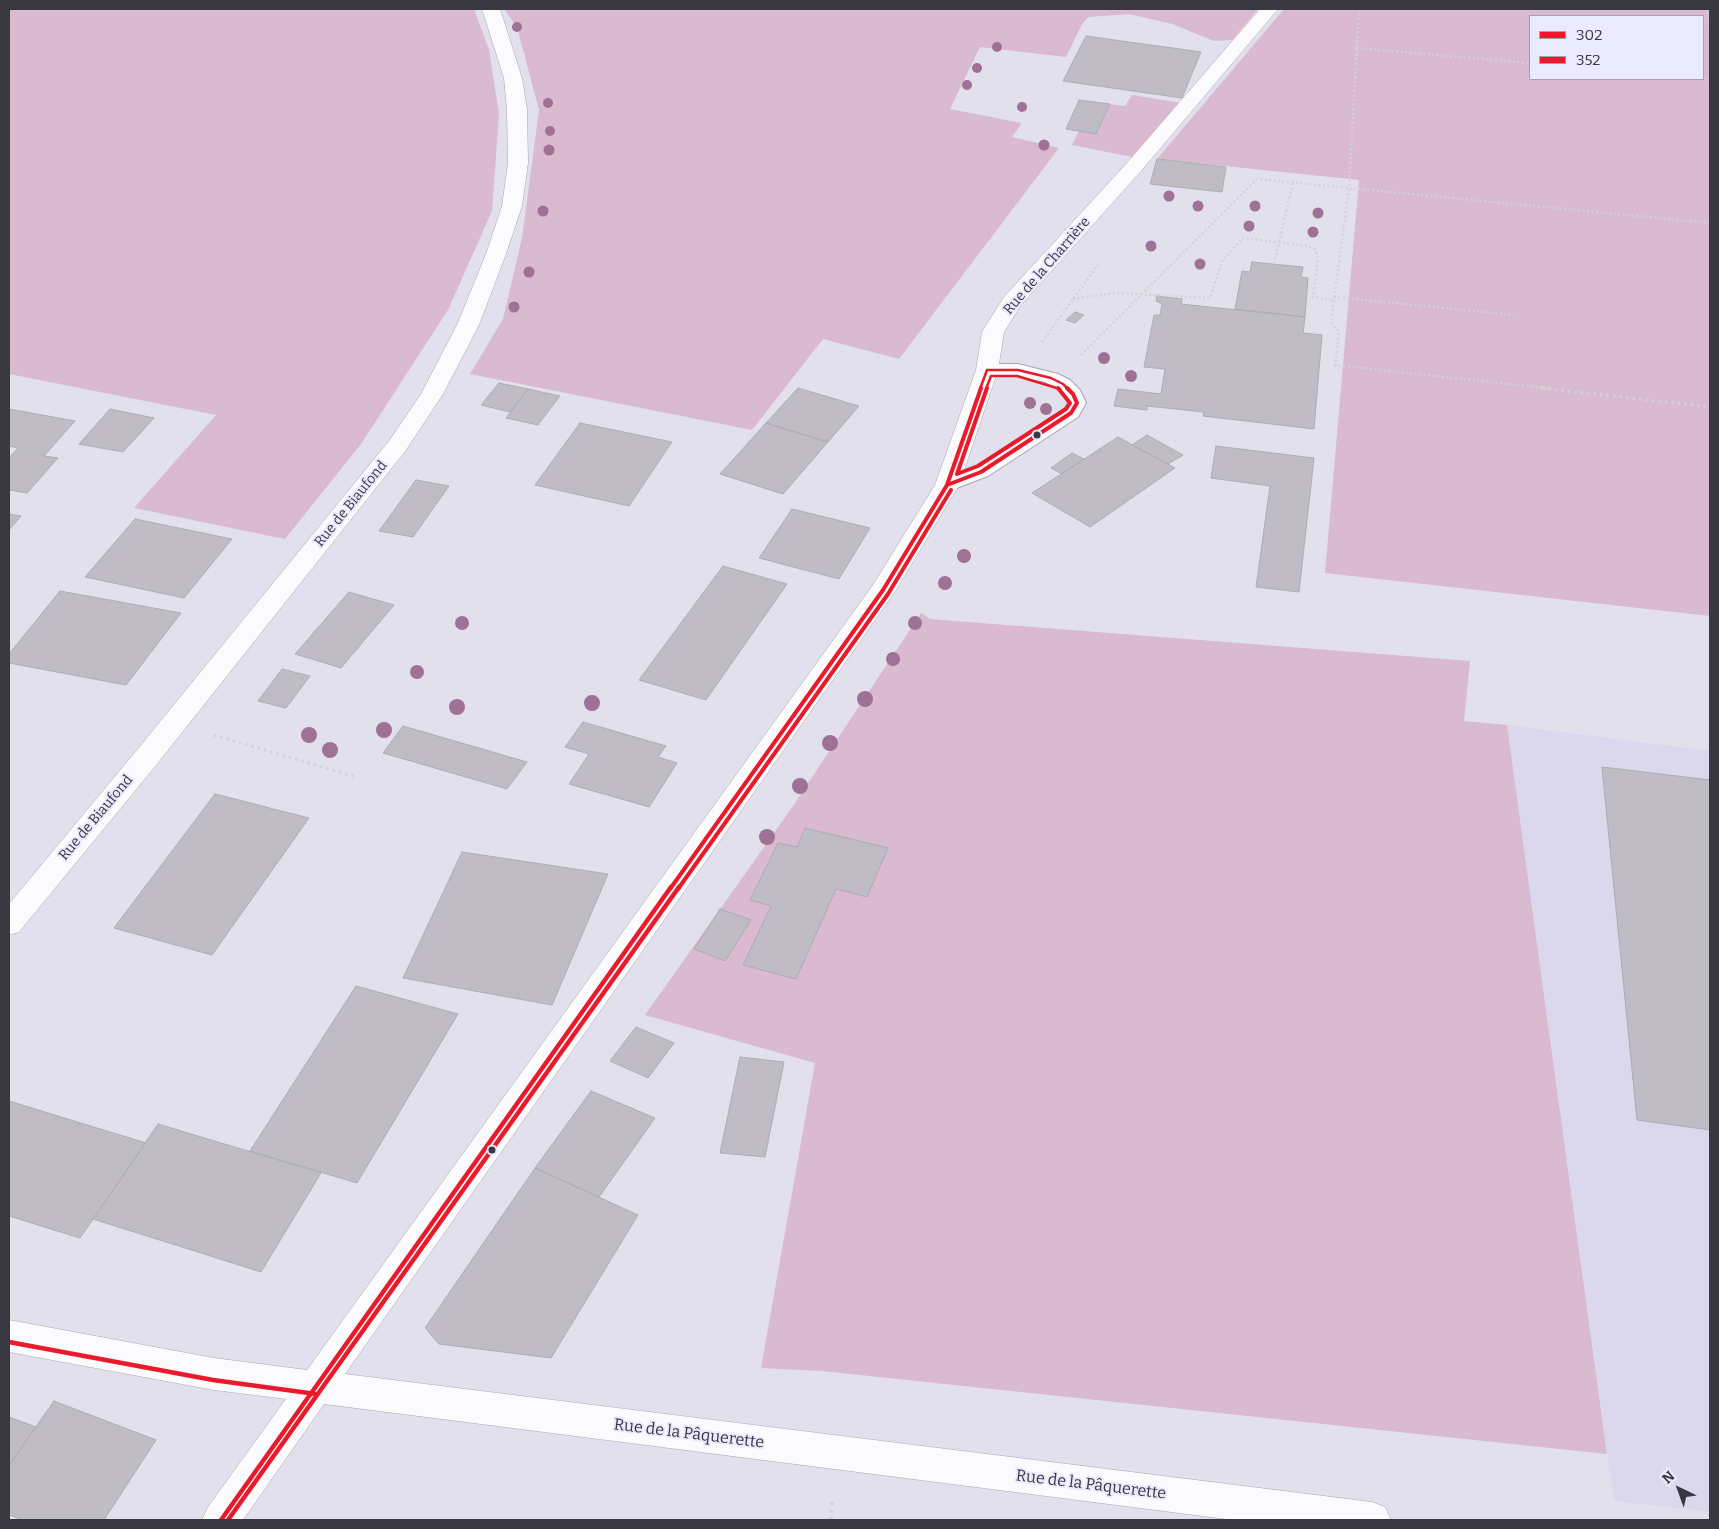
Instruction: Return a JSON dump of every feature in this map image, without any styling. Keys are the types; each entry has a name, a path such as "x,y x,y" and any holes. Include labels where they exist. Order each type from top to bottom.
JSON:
{"street":[{"name":"Rue de Biaufond","path":"9,924 147,757 398,445 432,394 468,325 496,254 512,206 518,163 517,110 513,78 491,9"},
{"name":"Rue de la Charrière","path":"221,1520 317,1388 883,590 947,485 987,370 993,332 1012,302 1134,167 1269,9"},
{"name":"Rue de la Pâquerette","path":"9,1336 214,1374 317,1388 1372,1520"}],"lane":[{"path":"947,485 981,472 1071,413 1077,403 1073,394 1063,384 1051,378 1018,370 987,370"}],"path":[{"path":"1359,9 1348,188 1331,323 1339,332 1335,365 1710,407"},
{"path":"1708,9 1710,30"},
{"path":"1356,48 1529,63"},
{"path":"1080,355 1257,179 1710,223"},
{"path":"1274,264 1293,182"},
{"path":"1073,300 1116,293 1210,298 1222,261 1243,238 1308,246 1315,249 1318,259 1314,297 1514,315"},
{"path":"1042,343 1100,261"},
{"path":"210,734 356,777"},
{"path":"831,1520 832,1501"}],"shaded area":[{"path":"9,9 474,9 489,50 499,114 492,211 448,310 361,444 285,539 134,508 216,415 9,374"},
{"path":"504,9 1258,9 1232,40 1214,41 1172,24 1129,14 1088,17 1082,24 1066,57 980,47 950,109 1022,123 1012,137 1059,148 899,359 823,339 752,430 470,374 503,319 522,238 539,110 517,27"},
{"path":"1284,9 1710,9 1710,616 1325,573 1359,180 1157,159"},
{"path":"1132,95 1180,103 1132,157 1072,145 1079,131 1096,134 1110,104 1125,106"},
{"path":"921,613 930,619 1470,661 1464,721 1507,725 1607,1454 822,1371 761,1368 815,1063 645,1015 791,809"},
{"path":"1507,725 1710,751 1710,1512 1614,1501"}],"building":[{"path":"1086,36 1201,52 1182,98 1063,81"},
{"path":"1079,100 1110,104 1096,134 1066,129"},
{"path":"1157,159 1226,167 1222,192 1150,184"},
{"path":"1252,262 1303,267 1301,277 1308,278 1305,317 1235,309 1242,271 1250,272"},
{"path":"1157,296 1182,299 1181,304 1305,317 1303,333 1322,335 1314,429 1203,416 1204,412 1147,406 1147,410 1114,406 1118,389 1161,394 1165,369 1144,367 1154,315 1160,315 1162,304 1156,301"},
{"path":"1075,312 1084,315 1075,323 1066,320"},
{"path":"499,383 528,389 510,412 481,405"},
{"path":"798,388 859,406 828,442 766,423"},
{"path":"528,389 560,396 538,425 506,418"},
{"path":"9,409 75,421 44,456 58,458 27,493 9,490 9,458 18,448 9,446"},
{"path":"110,409 154,418 123,452 79,444"},
{"path":"580,423 672,442 629,506 535,485"},
{"path":"766,423 828,442 783,494 720,474"},
{"path":"1147,435 1183,455 1168,464 1132,445"},
{"path":"1118,437 1175,468 1090,527 1032,493"},
{"path":"1216,446 1314,458 1299,592 1256,587 1270,486 1211,478"},
{"path":"1072,453 1084,459 1062,474 1051,468"},
{"path":"416,480 449,486 413,537 379,531"},
{"path":"792,509 870,528 839,579 759,558"},
{"path":"9,514 21,516 9,530"},
{"path":"135,519 232,539 184,598 85,577"},
{"path":"723,566 787,584 706,700 639,680"},
{"path":"60,591 181,613 126,685 9,663 9,654"},
{"path":"349,592 394,605 341,668 295,654"},
{"path":"282,669 310,676 286,708 258,701"},
{"path":"583,722 666,746 658,757 677,763 649,807 569,784 589,754 565,747"},
{"path":"403,726 527,762 507,789 383,753"},
{"path":"1602,767 1710,780 1710,1130 1637,1120"},
{"path":"215,794 309,818 212,955 114,928"},
{"path":"805,828 888,848 867,897 836,889 796,979 743,965 771,906 750,900 778,843 797,847"},
{"path":"462,852 608,874 552,1005 403,978"},
{"path":"720,909 751,920 725,961 694,949"},
{"path":"356,986 458,1014 357,1183 250,1151"},
{"path":"636,1027 674,1043 648,1078 610,1061"},
{"path":"740,1057 784,1062 765,1157 720,1153"},
{"path":"591,1091 655,1118 599,1197 535,1168"},
{"path":"9,1101 146,1143 80,1238 9,1216"},
{"path":"158,1124 321,1173 261,1272 93,1219"},
{"path":"535,1168 638,1215 551,1358 439,1344 425,1328"},
{"path":"54,1401 156,1440 104,1520 23,1520 9,1515 9,1465"},
{"path":"9,1417 36,1427 9,1465"}],"transit line":[{"name":"302","path":"947,485 981,472 1071,413 1077,403 1073,394 1063,384 1051,378 1018,370 987,370"},
{"name":"302","path":"221,1520 883,590 947,485 987,370"},
{"name":"352","path":"991,376 1017,376 1060,389 1070,403 1066,409 978,466 957,474 991,376"},
{"name":"352","path":"228,1520 888,594 951,490"},
{"name":"352","path":"9,1342 213,1380 316,1394"}]}
